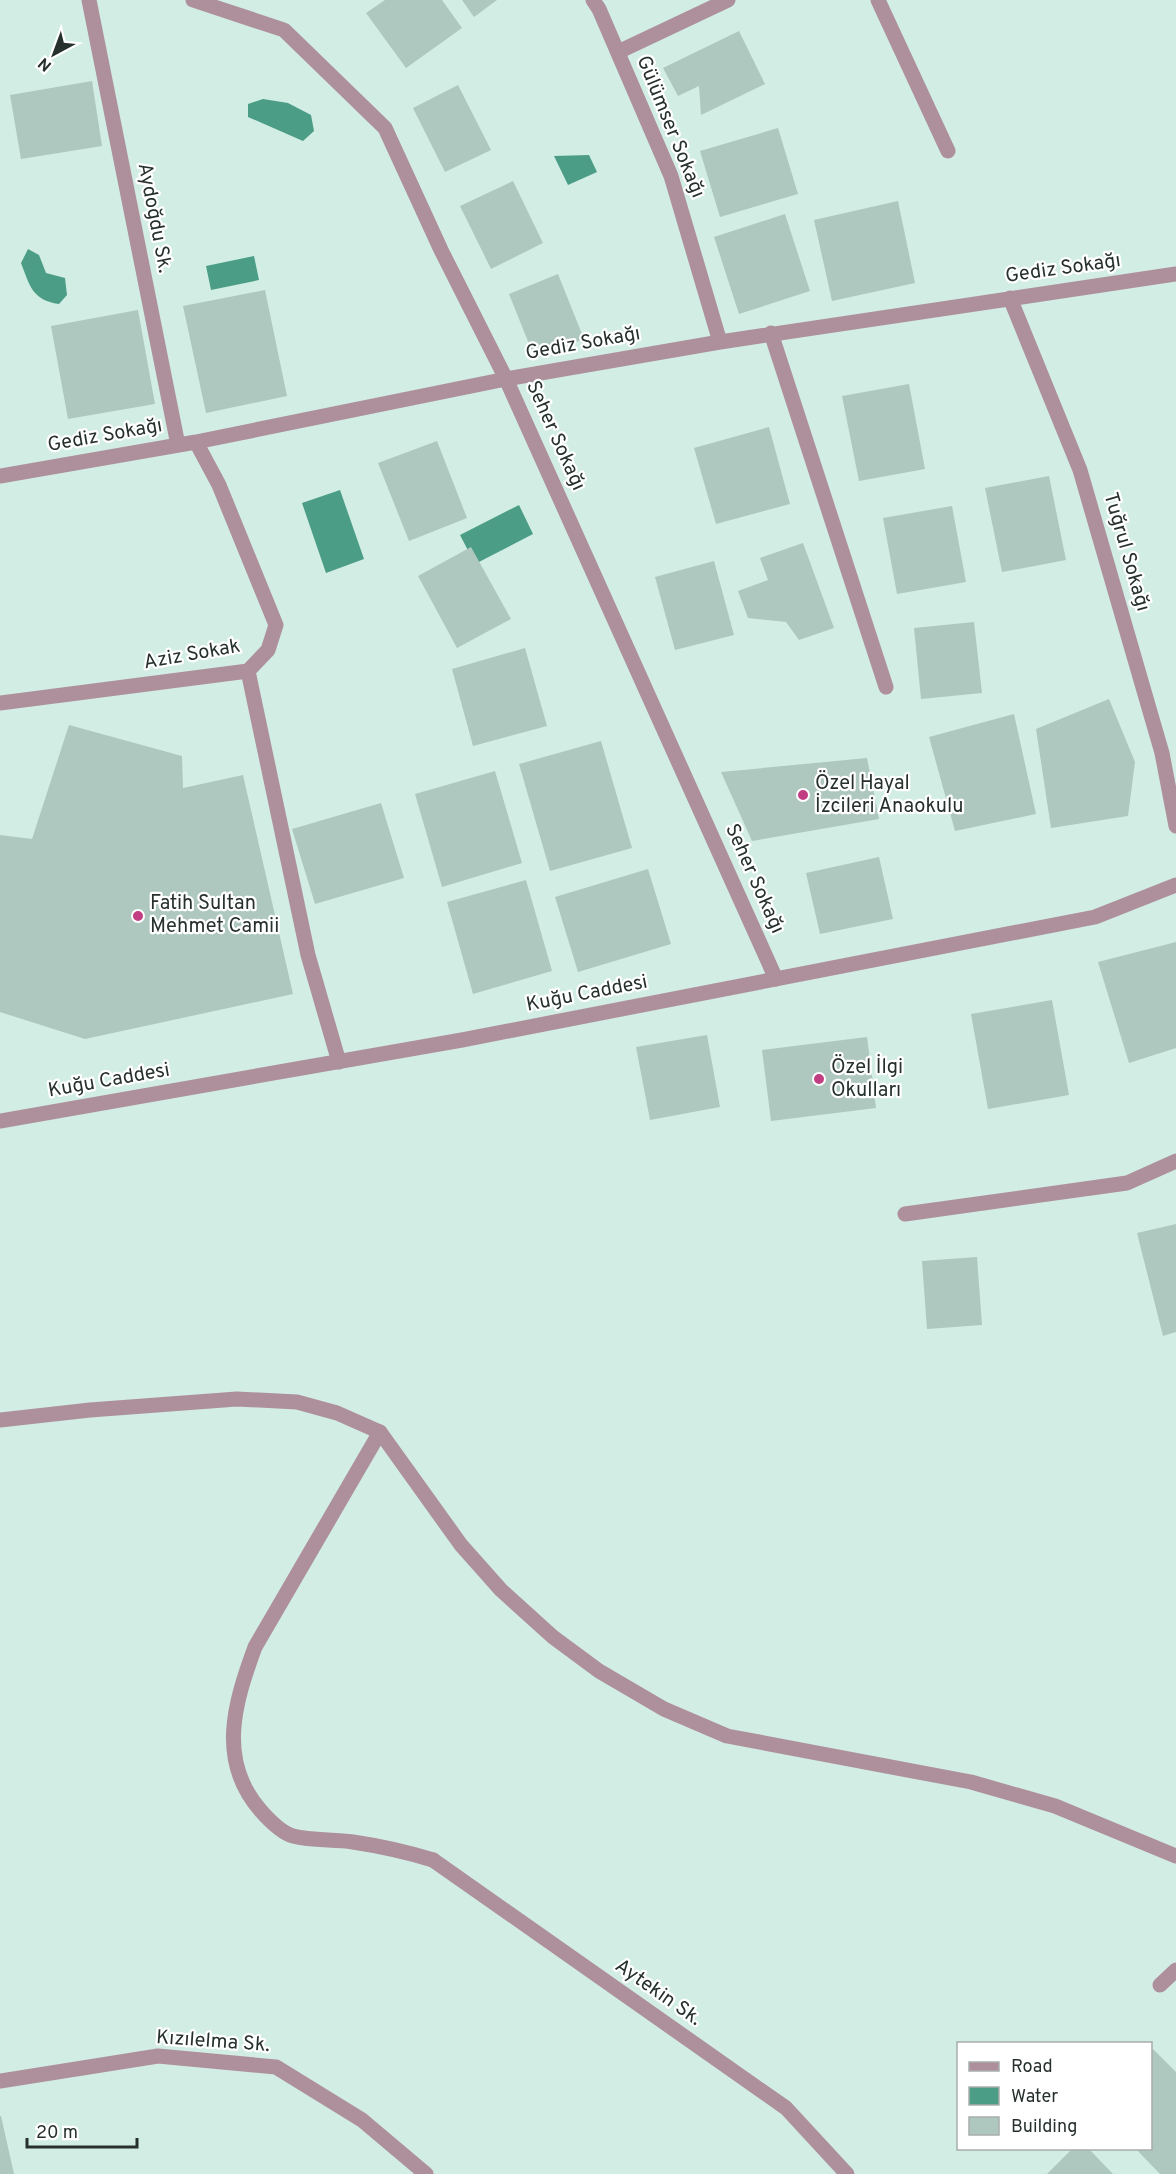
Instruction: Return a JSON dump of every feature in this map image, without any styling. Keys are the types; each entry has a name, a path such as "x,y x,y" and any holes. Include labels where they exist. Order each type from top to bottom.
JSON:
{"street":[{"name":"Aydoğdu Sk.","path":"88,0 178,445"},
{"name":"Seher Sokağı","path":"193,0 284,30 385,128 441,250 506,379 776,979"},
{"name":"Gülümser Sokağı","path":"593,0 599,9 671,176 720,342"},
{"path":"618,52 728,0"},
{"path":"878,0 948,151"},
{"name":"Gediz Sokağı","path":"0,476 196,442 506,379 771,333 1176,274"},
{"name":"Tuğrul Sokağı","path":"1010,298 1080,470 1162,753 1176,826"},
{"path":"771,333 886,687"},
{"name":"Aziz Sokak","path":"0,703 248,671 268,650 276,625 219,485 196,442"},
{"path":"248,671 308,955 339,1062"},
{"name":"Kuğu Caddesi","path":"0,1121 462,1040 1095,916 1176,885"},
{"path":"905,1214 1127,1183 1176,1161"},
{"path":"0,1420 90,1410 237,1399 297,1402 337,1413 380,1432 461,1545 501,1590 553,1637 599,1671 664,1709 727,1736 971,1782 1044,1803 1176,1856"},
{"name":"Aytekin Sk.","path":"380,1432 255,1647 242,1682 235,1715 233,1748 236,1767 253,1803 264,1816 292,1836 380,1846 433,1860 786,2108 847,2174"},
{"path":"1160,1985 1176,1970"},
{"name":"Kızılelma Sk.","path":"0,2081 158,2056 276,2067 362,2120 426,2174"}],"water":[{"path":"263,99 288,103 311,115 314,131 303,141 248,117 248,104"},
{"path":"589,155 597,172 568,185 554,156"},
{"path":"28,249 39,255 46,273 65,278 67,295 59,304 43,299 33,291 21,263"},
{"path":"254,256 259,280 211,290 206,266"},
{"path":"340,490 364,559 326,573 302,503"},
{"path":"519,505 533,534 475,564 460,535"}],"building":[{"path":"385,0 442,0 462,28 406,68 366,13"},
{"path":"462,0 497,0 474,17"},
{"path":"739,31 765,84 701,115 699,86 678,96 663,68"},
{"path":"92,81 102,146 21,159 10,95"},
{"path":"458,85 491,150 445,172 413,108"},
{"path":"778,128 798,194 720,217 700,151"},
{"path":"513,181 543,243 491,269 460,206"},
{"path":"898,201 915,283 832,301 814,220"},
{"path":"785,214 810,291 739,314 714,237"},
{"path":"558,274 584,339 535,359 509,294"},
{"path":"265,290 287,396 206,413 183,306"},
{"path":"138,310 155,404 68,419 51,326"},
{"path":"909,384 925,469 859,481 842,396"},
{"path":"769,427 790,504 716,524 694,448"},
{"path":"437,441 467,518 409,541 378,463"},
{"path":"1049,476 1066,560 1002,572 985,488"},
{"path":"952,506 966,582 897,594 883,518"},
{"path":"803,543 834,628 799,640 786,622 748,618 738,591 768,580 760,558"},
{"path":"471,547 511,619 457,648 418,576"},
{"path":"714,561 734,635 675,650 655,577"},
{"path":"974,622 982,693 921,699 914,628"},
{"path":"525,648 547,726 473,746 452,669"},
{"path":"1109,699 1135,762 1128,816 1051,828 1036,729"},
{"path":"1014,714 1036,814 955,831 929,737"},
{"name":"Fatih Sultan Mehmet Camii","path":"69,725 182,756 183,788 243,775 293,994 85,1039 0,1012 0,835 32,839"},
{"path":"601,741 632,848 550,871 519,764"},
{"name":"Özel Hayal İzcileri Anaokulu","path":"867,758 879,819 752,841 721,772"},
{"path":"495,771 522,863 442,887 415,794"},
{"path":"381,803 404,878 315,904 292,829"},
{"path":"879,857 893,919 820,934 806,873"},
{"path":"648,869 671,944 578,972 555,897"},
{"path":"526,880 552,971 473,994 447,902"},
{"path":"1176,942 1176,1048 1129,1063 1098,962"},
{"path":"1052,1000 1069,1095 988,1109 971,1014"},
{"path":"707,1035 720,1107 650,1120 636,1047"},
{"name":"Özel İlgi Okulları","path":"867,1037 876,1108 771,1121 762,1050"},
{"path":"1176,1224 1176,1332 1163,1336 1137,1233"},
{"path":"977,1257 982,1325 927,1329 922,1261"},
{"path":"1152,2050 1176,2072 1176,2174 1160,2174 1137,2150 1152,2150"},
{"path":"1,2116 14,2174 0,2174"},
{"path":"1071,2150 1090,2150 1113,2174 1047,2174"}],"place":[{"name":"Özel Hayal İzcileri Anaokulu","path":"803,795"},
{"name":"Fatih Sultan Mehmet Camii","path":"138,916"},
{"name":"Özel İlgi Okulları","path":"819,1079"}]}
